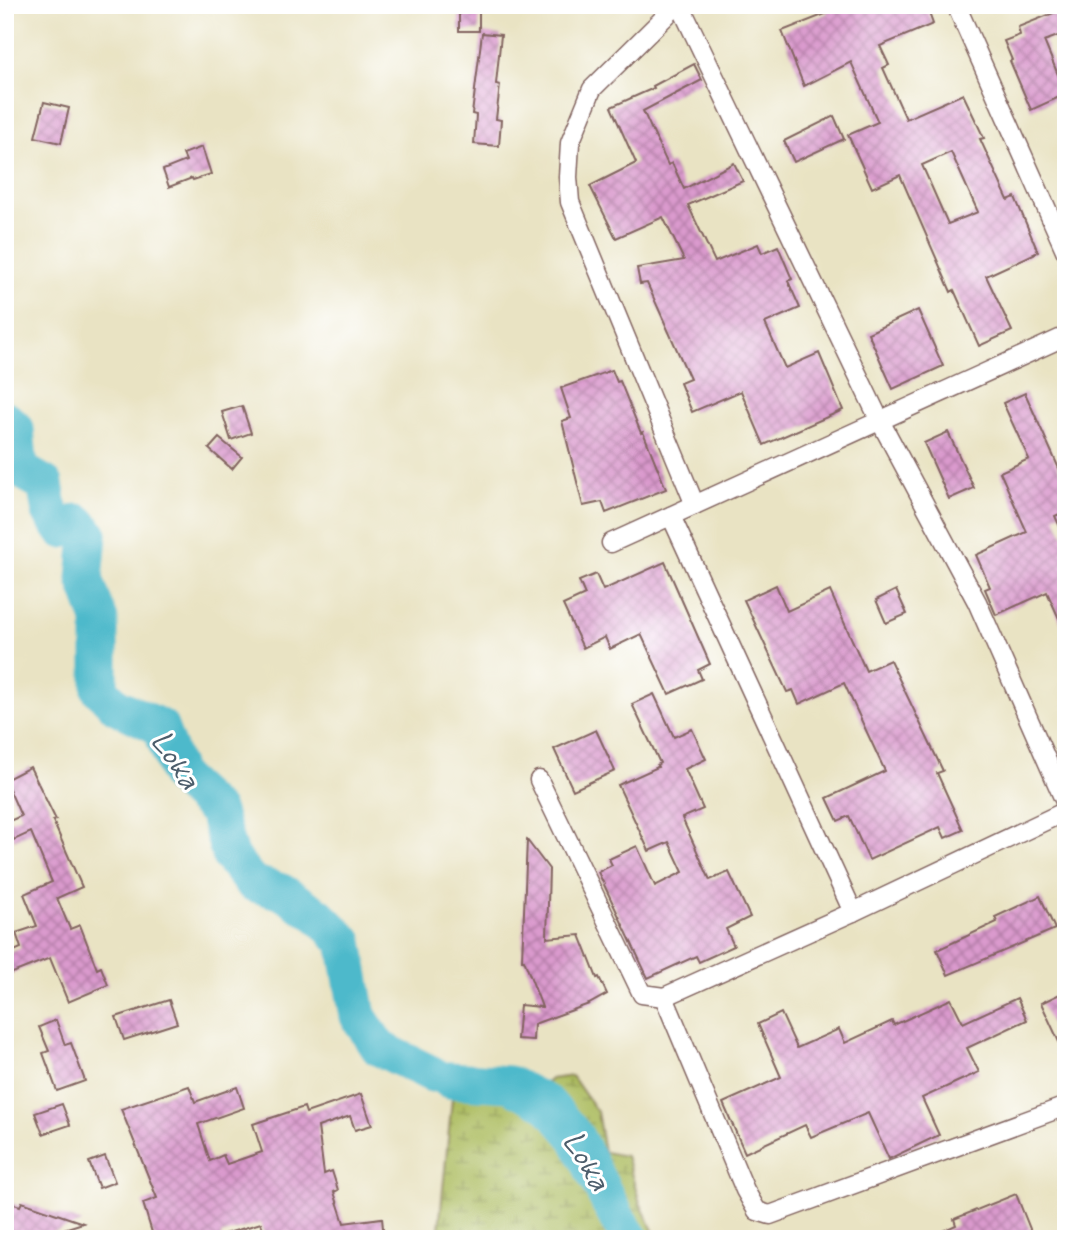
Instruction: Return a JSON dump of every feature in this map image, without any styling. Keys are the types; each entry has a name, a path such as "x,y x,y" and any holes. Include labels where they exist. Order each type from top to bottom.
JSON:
{"street":[{"path":"695,505 570,202 568,177 570,144 592,89 679,5 879,419 978,602 1066,804"},
{"path":"956,5 1066,252"},
{"path":"611,543 1066,336"},
{"path":"671,516 853,912"},
{"path":"539,780 642,994 664,997 853,912 1066,811"},
{"path":"664,997 745,1190 757,1211 771,1215 1064,1111"}],"green space":[{"path":"572,1076 597,1112 604,1152 626,1156 640,1203 657,1239 438,1239 453,1089 533,1097 551,1079"}],"building":[{"path":"823,5 926,5 933,24 880,46 889,65 883,68 906,119 963,94 984,138 980,139 1008,200 1015,197 1038,252 986,276 1012,331 979,346 954,290 951,292 900,175 872,188 848,135 878,122 851,62 804,86 782,31 828,13","holes":["951,152 978,212 948,224 922,165"]},
{"path":"459,7 479,8 479,31 459,31"},
{"path":"1066,8 1066,33 1044,41 1066,94 1031,110 1004,41 1020,35 1018,27"},
{"path":"482,33 501,35 496,84 500,85 496,119 501,120 499,146 474,144 476,115 472,114"},
{"path":"694,64 702,80 643,111 668,165 672,163 684,189 734,163 743,181 688,205 715,262 758,244 762,253 778,246 792,279 788,281 800,308 765,323 785,368 819,353 843,410 764,445 741,391 692,412 680,383 690,379 647,283 640,284 637,268 684,260 663,217 616,238 590,186 636,163 611,107 654,88 653,86"},
{"path":"44,102 69,108 61,143 35,137"},
{"path":"834,116 844,139 794,162 784,141"},
{"path":"202,147 211,174 169,187 163,170 186,161 183,154"},
{"path":"918,310 943,366 893,389 868,333"},
{"path":"612,370 617,382 620,381 666,489 606,513 602,502 583,506 562,421 571,418 561,388"},
{"path":"1025,393 1066,484 1066,511 1055,516 1066,540 1066,634 1047,592 996,615 985,589 990,587 976,555 1027,532 1000,472 1029,459 1003,403"},
{"path":"242,406 251,433 231,440 222,412"},
{"path":"948,432 974,488 949,499 924,443"},
{"path":"219,438 242,457 232,469 209,449"},
{"path":"665,562 710,664 698,670 702,679 669,694 641,634 610,649 605,637 583,648 563,605 585,595 579,581 596,574 603,590"},
{"path":"776,585 787,611 830,591 866,671 890,660 943,771 937,773 963,830 945,838 940,827 869,860 849,816 838,821 827,798 885,771 844,683 799,704 793,690 787,692 744,600"},
{"path":"896,590 907,614 886,623 876,600"},
{"path":"654,694 674,737 692,729 706,759 685,769 703,809 682,818 710,880 729,872 750,917 726,929 734,946 699,962 696,956 648,978 598,872 612,865 609,859 637,846 655,886 683,872 669,842 649,851 618,785 658,767 660,763 632,704"},
{"path":"596,730 615,771 573,790 554,749"},
{"path":"30,767 56,820 53,821 82,887 57,898 70,929 80,925 97,969 101,967 108,985 68,1002 50,958 5,976 5,955 21,948 16,933 37,926 24,894 52,882 31,832 14,840 7,822 21,816 5,780"},
{"path":"527,840 549,869 547,938 580,935 597,978 599,977 607,994 589,1004 534,1024 533,1040 517,1039 520,1005 542,1007 522,960"},
{"path":"1040,896 1055,929 948,975 937,950 997,922 995,917"},
{"path":"1066,991 1066,1057 1041,1003"},
{"path":"1017,998 1027,1020 967,1048 979,1072 922,1098 939,1135 889,1159 868,1113 811,1137 805,1125 745,1153 723,1103 781,1077 758,1024 781,1013 797,1048 839,1029 845,1043 892,1021 894,1025 951,999 963,1023"},
{"path":"169,1000 177,1023 124,1040 116,1017"},
{"path":"56,1020 65,1045 71,1043 85,1081 57,1091 43,1053 49,1051 39,1027"},
{"path":"189,1086 195,1102 237,1087 244,1108 198,1124 210,1161 223,1155 227,1164 262,1152 253,1124 304,1107 306,1113 361,1094 372,1125 355,1130 350,1116 318,1127 324,1174 332,1171 338,1190 334,1192 344,1223 382,1218 384,1239 291,1239 289,1232 266,1239 261,1223 221,1235 222,1239 154,1239 143,1203 157,1198 121,1109"},
{"path":"62,1104 70,1125 43,1134 35,1113"},
{"path":"105,1156 115,1182 99,1188 89,1162"},
{"path":"1016,1194 1034,1239 925,1239 956,1225 954,1219"},
{"path":"5,1201 20,1206 22,1202 83,1223 48,1234 46,1239 5,1239"}],"waterway":[{"name":"Loka","path":"5,419 16,429 20,470 45,484 50,512 62,530 78,522 89,535 85,579 100,620 100,690 116,706 160,727 179,777 217,812 230,856 252,883 282,892 318,915 345,942 358,1016 379,1048 432,1074"},
{"name":"Loka","path":"449,1080 509,1084 548,1104 576,1137 617,1218 631,1239"}]}
